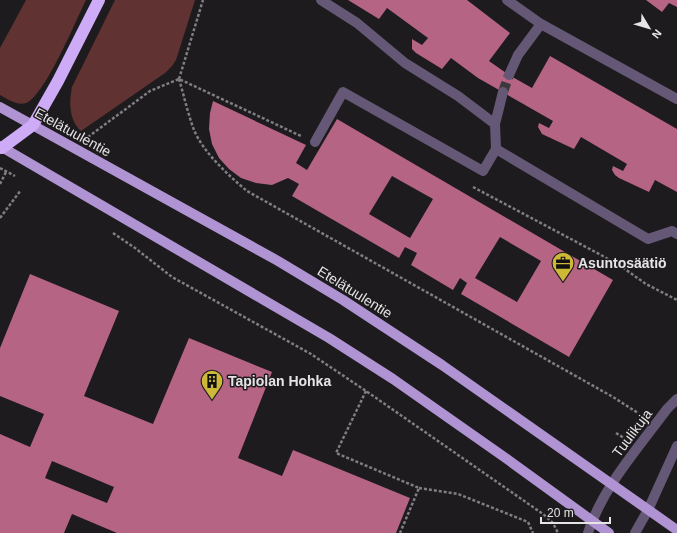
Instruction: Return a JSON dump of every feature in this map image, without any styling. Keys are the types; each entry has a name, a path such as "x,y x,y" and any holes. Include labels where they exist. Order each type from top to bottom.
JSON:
{"highway":[{"path":"1,147 33,125 58,81 99,0"}],"main road":[{"name":"Etelätuulentie","path":"1,108 278,261 343,300 442,365 677,530"},
{"path":"1,147 329,338 393,379 609,533"}],"street":[{"path":"321,0 357,23 405,63 458,96 495,124"},
{"path":"507,0 541,24 677,99"},
{"path":"509,75 518,55 541,24"},
{"path":"315,142 343,92 483,171 496,149 495,124 502,92"},
{"path":"496,149 648,239 672,231 677,234"},
{"name":"Tuulikuja","path":"588,533 592,520 611,485 667,409 677,399"},
{"path":"635,533 648,510 677,446"}],"path":[{"path":"204,0 179,79 195,131 201,142 217,163 236,182 247,191 613,397 638,413"},
{"path":"88,137 150,91 179,79 315,142"},
{"path":"0,168 20,179"},
{"path":"0,184 6,172"},
{"path":"474,187 606,258 646,284 677,300"},
{"path":"0,218 21,190"},
{"path":"110,232 135,248 172,277 311,354 543,514 553,523 558,533"},
{"path":"366,391 336,453 419,488 458,494 528,522 533,533"},
{"path":"400,533 419,488"}],"shaded area":[{"path":"26,0 86,0 51,73 42,87 34,97 26,103 19,104 0,95 0,48"},
{"path":"115,0 195,0 176,60 172,66 165,73 81,131 74,122 72,116 70,99 72,87"}],"building":[{"path":"348,0 467,0 510,33 489,61 509,75 532,88 550,56 677,129 677,192 655,180 649,192 619,178 612,170 613,166 623,171 627,164 581,137 574,149 542,134 538,127 539,123 549,128 553,121 478,78 451,58 442,69 416,53 412,49 412,39 422,45 428,38 387,8 379,19"},
{"path":"646,0 677,0 677,7 669,3 662,12"},
{"path":"213,101 306,145 296,163 307,170 337,119 613,280 569,357 461,294 467,283 460,278 453,290 411,265 417,253 405,247 399,258 292,196 299,184 288,178 272,185 256,183 241,178 229,169 219,158 212,144 209,129 210,113","holes":["392,176 433,199 410,238 369,214","500,237 541,261 517,302 475,278"]},
{"name":"Tapiolan Hohka","path":"30,274 119,311 84,396 153,424 189,338 272,372 238,458 282,476 293,450 410,498 396,533 117,533 72,514 64,533 0,533 0,434 30,447 44,414 0,396 0,348","holes":["52,461 114,487 107,503 45,478"]}],"tunnel":[{"path":"503,92 509,75"}],"place":[{"name":"Asuntosäätiö","path":"563,282"},
{"name":"Tapiolan Hohka","path":"212,400"}]}
